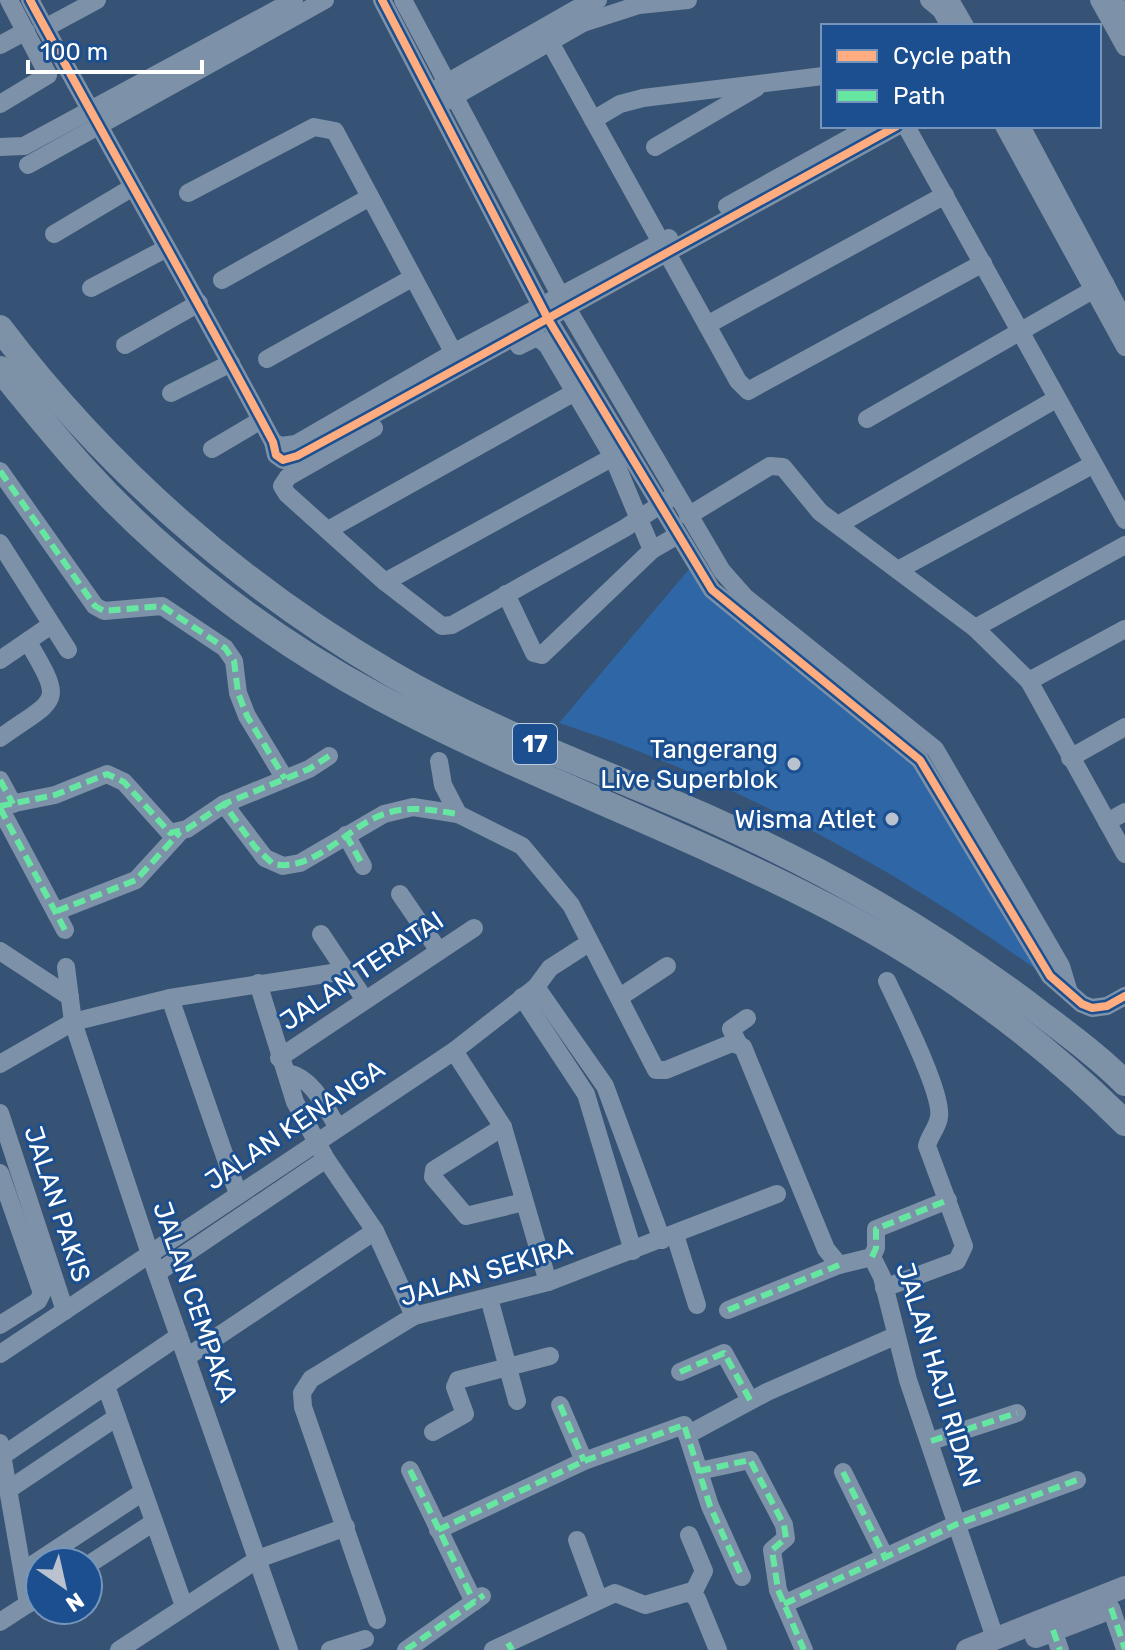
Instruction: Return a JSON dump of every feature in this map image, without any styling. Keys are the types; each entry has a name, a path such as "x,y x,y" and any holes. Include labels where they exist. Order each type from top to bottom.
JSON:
{"highway":[{"name":"17","path":"0,328 105,450 189,530 284,604 389,673 501,730 704,816 833,877 911,921 987,973 1125,1083"},
{"name":"17","path":"0,369 86,471 168,550 267,627 374,695 468,742 814,899 894,943 972,994 1063,1066 1125,1123"}],"main road":[{"path":"1000,1644 1125,1587"},
{"path":"967,1650 1056,1640 1118,1606"}],"street":[{"path":"0,104 48,75 9,0"},
{"path":"30,0 273,442 281,446 296,444 893,128"},
{"path":"45,28 97,0"},
{"path":"94,118 294,0"},
{"path":"0,147 26,155 325,0"},
{"path":"382,0 444,92 564,302 668,500 678,535 719,597 920,760 1050,976 1082,1004 1092,1008 1107,1006 1125,996"},
{"path":"403,0 545,312 668,500 688,516 722,571 745,597 935,749 1061,966 1068,989"},
{"path":"543,40 598,0"},
{"path":"444,92 543,40 608,13 639,5 688,0"},
{"path":"929,0 941,10 949,24"},
{"path":"950,0 964,24"},
{"path":"1099,0 1125,47"},
{"path":"1114,0 1125,20"},
{"path":"0,45 26,31"},
{"path":"543,40 593,120 738,381 748,391 983,263"},
{"path":"593,120 620,104 643,98 821,76"},
{"path":"655,147 765,83"},
{"path":"188,193 321,126 339,137 457,360"},
{"path":"664,248 868,128"},
{"path":"907,128 1125,520"},
{"path":"1005,128 1099,286 1125,321"},
{"path":"1022,128 1099,286 1125,347"},
{"path":"54,234 133,187"},
{"path":"707,325 945,195"},
{"path":"222,280 370,197"},
{"path":"91,288 165,249"},
{"path":"267,359 412,278"},
{"path":"867,419 1099,286"},
{"path":"125,345 199,303"},
{"path":"652,550 641,518 613,457 545,341 533,338 284,481 282,486 287,494 385,582 442,626 452,625 641,518 668,500"},
{"path":"171,393 231,363"},
{"path":"328,530 575,392"},
{"path":"838,525 1056,399"},
{"path":"212,449 261,420"},
{"path":"385,582 613,457"},
{"path":"688,516 777,464 787,471 810,502 975,628 1029,681 1125,854"},
{"path":"898,570 1092,465"},
{"path":"0,471 95,606 104,611 162,606 225,648 234,661 238,693 247,716 285,779"},
{"path":"506,594 534,653 542,655 652,550 678,535"},
{"path":"0,543 68,650"},
{"path":"975,628 1125,545"},
{"path":"0,581 17,570"},
{"path":"0,660 51,625"},
{"path":"1029,681 1125,629"},
{"path":"0,738 45,706 53,692 53,683 28,642"},
{"path":"1070,758 1125,727"},
{"path":"0,780 4,806 65,922 136,880 180,832 224,804 285,779 329,756"},
{"path":"439,761 443,785 458,814"},
{"path":"4,806 55,795 107,774 124,782 163,830 180,832"},
{"path":"224,804 255,847 273,864 300,863 384,814 413,807 458,814 522,846 571,905 659,1072 738,1043"},
{"path":"1107,822 1125,812"},
{"path":"346,835 363,866"},
{"path":"400,894 439,951"},
{"name":"JALAN TERATAI","path":"283,1066 365,1000 474,928"},
{"path":"321,934 365,1000"},
{"name":"JALAN KENANGA","path":"0,1354 238,1194 321,1151 338,1128 454,1051 529,992 550,968 581,948"},
{"path":"0,951 70,997"},
{"path":"620,997 667,966"},
{"name":"JALAN CEMPAKA","path":"66,967 73,1022 150,1254 289,1650"},
{"path":"3,1058 73,1022 170,998 345,971"},
{"path":"884,1288 961,1257 964,1246 927,1146 939,1112 930,1080 887,981"},
{"path":"258,983 287,1083 321,1151 375,1231 414,1316"},
{"path":"529,992 605,1086 697,1305"},
{"path":"529,992 586,1094 633,1251"},
{"path":"170,998 238,1194"},
{"path":"747,1018 731,1029 758,1076 826,1249 839,1265"},
{"path":"454,1051 503,1127 548,1282"},
{"path":"283,1066 307,1083 338,1128"},
{"path":"586,1094 605,1086"},
{"name":"JALAN PAKIS","path":"0,1113 7,1157 65,1311"},
{"path":"503,1127 434,1170 433,1177 466,1216 524,1202"},
{"path":"157,1273 321,1151"},
{"path":"0,1173 42,1293 38,1301 0,1325"},
{"name":"JALAN SEKIRA","path":"377,1620 303,1407 302,1393 311,1379 414,1316 548,1282 777,1194"},
{"path":"872,1257 876,1248 876,1229 948,1200"},
{"path":"187,1357 375,1231"},
{"name":"JALAN HAJI RIDAN","path":"728,1310 839,1265 872,1257 957,1524 1000,1644"},
{"path":"489,1298 517,1401"},
{"path":"143,1492 23,1571 1,1450 106,1386 179,1336"},
{"path":"687,1435 750,1400 895,1336"},
{"path":"680,1372 724,1353 750,1400"},
{"path":"433,1432 465,1414 456,1382 550,1356"},
{"path":"106,1386 184,1606"},
{"path":"560,1405 584,1461"},
{"path":"931,1441 1017,1413"},
{"path":"8,1490 117,1417"},
{"path":"438,1530 584,1461 682,1425 710,1506 742,1577"},
{"path":"699,1471 750,1460 784,1525 786,1538 772,1553 784,1604 804,1650"},
{"path":"406,1650 479,1598 438,1530 410,1470"},
{"path":"843,1472 884,1555"},
{"path":"784,1604 884,1555 957,1524 1077,1480"},
{"path":"104,1555 154,1522"},
{"path":"119,1650 258,1559 346,1527"},
{"path":"504,1648 619,1593 652,1604 693,1593 704,1571 689,1535"},
{"path":"577,1540 599,1600"},
{"path":"693,1593 718,1650"},
{"path":"0,1622 24,1606"},
{"path":"1118,1606 1125,1649"},
{"path":"330,1650 365,1639"}],"shaded area":[{"name":"Tangerang Live Superblok","path":"690,568 901,746 1044,975 930,899 811,830 687,771 559,723"}],"marked path":[{"path":"0,471 95,606 104,611 162,606 225,648 234,661 238,693 247,716 285,779"},
{"path":"329,756 309,769 224,804 255,847 273,864 303,862 371,820 394,811 421,809 458,814"},
{"path":"0,806 55,795 107,774 124,782 170,833 187,829 224,804"},
{"path":"0,780 13,804"},
{"path":"0,808 65,930"},
{"path":"57,911 136,880 180,832"},
{"path":"346,835 363,866"},
{"path":"872,1257 876,1248 876,1229 948,1200"},
{"path":"728,1310 839,1265"},
{"path":"680,1372 724,1353 750,1400"},
{"path":"560,1405 584,1461"},
{"path":"931,1441 1017,1413"},
{"path":"438,1530 584,1461 684,1425 710,1506 742,1577"},
{"path":"699,1471 750,1460 784,1525 786,1538 772,1550 778,1590 804,1650"},
{"path":"410,1470 474,1602"},
{"path":"843,1472 884,1555"},
{"path":"784,1604 957,1524 1077,1480"},
{"path":"406,1650 484,1595"},
{"path":"1111,1608 1125,1649"},
{"path":"1053,1630 1060,1650"},
{"path":"508,1643 512,1650"}],"cycle path":[{"path":"30,0 243,386 273,442 276,455 283,460 297,456 367,418 893,128"},
{"path":"382,0 548,319 712,590 920,760 1050,976 1082,1004 1092,1008 1107,1006 1125,996"}],"place":[{"name":"Tangerang Live Superblok","path":"794,764"},
{"name":"Wisma Atlet","path":"892,819"}]}
